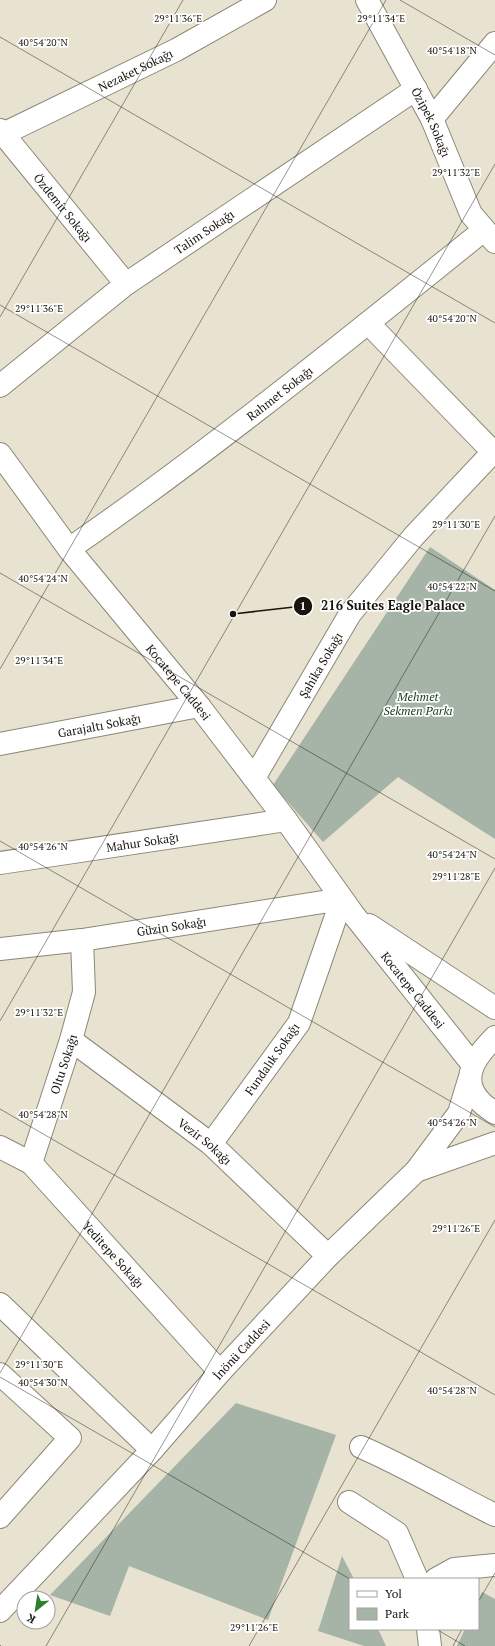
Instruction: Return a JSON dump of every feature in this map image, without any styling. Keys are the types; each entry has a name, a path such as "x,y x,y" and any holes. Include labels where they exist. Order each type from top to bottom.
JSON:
{"street":[{"name":"Nezaket Sokağı","path":"2,132 176,50 265,0"},
{"name":"Özipek Sokağı","path":"367,0 432,119 471,214 489,236"},
{"path":"432,119 495,43"},
{"name":"Talim Sokağı","path":"0,386 126,284 416,89"},
{"name":"Özdemir Sokağı","path":"2,132 126,284"},
{"name":"Rahmet Sokağı","path":"69,549 111,520 238,424 368,322 489,236"},
{"path":"368,322 494,453"},
{"name":"Şahika Sokağı","path":"254,778 350,614 414,536 494,453"},
{"name":"Kocatepe Caddesi","path":"0,454 69,549 198,706 286,820 348,907 471,1073"},
{"name":"Garajaltı Sokağı","path":"0,744 198,706"},
{"name":"Mahur Sokağı","path":"0,863 286,820"},
{"name":"Kocatepe Caddesi","path":"348,907 495,1008"},
{"name":"Güzin Sokağı","path":"0,949 348,907"},
{"name":"Fundalık Sokağı","path":"211,1144 299,1024 348,907"},
{"name":"Oltu Sokağı","path":"31,1163 71,1040 84,992 82,940"},
{"name":"İnönü Caddesi","path":"0,1611 152,1450 220,1372 328,1256 416,1171 459,1112 471,1073 480,1052 495,1037"},
{"name":"Vezir Sokağı","path":"71,1040 211,1144 328,1256"},
{"path":"471,1073 473,1092 480,1102 495,1113"},
{"path":"416,1171 495,1143"},
{"name":"Yeditepe Sokağı","path":"0,1147 31,1163 220,1372"},
{"path":"0,1304 152,1450"},
{"path":"0,1374 70,1438 0,1517"},
{"path":"361,1447 397,1462 453,1494 495,1515"},
{"path":"348,1502 397,1533 417,1578"},
{"path":"438,1578 454,1569 495,1565"},
{"path":"428,1630 430,1646"}],"green space":[{"name":"Mehmet Sekmen Parkı","path":"430,547 495,590 495,839 398,777 323,842 273,785"},
{"path":"236,1403 336,1435 268,1620 129,1566 110,1616 56,1597 55,1590"},
{"path":"342,1556 353,1578 349,1578 349,1630 378,1630 386,1646 364,1646 318,1631"},
{"path":"482,1592 495,1599 495,1646 457,1646 465,1630 479,1630 479,1599"}],"place":[{"name":"216 Suites Eagle Palace","path":"233,614"}]}
